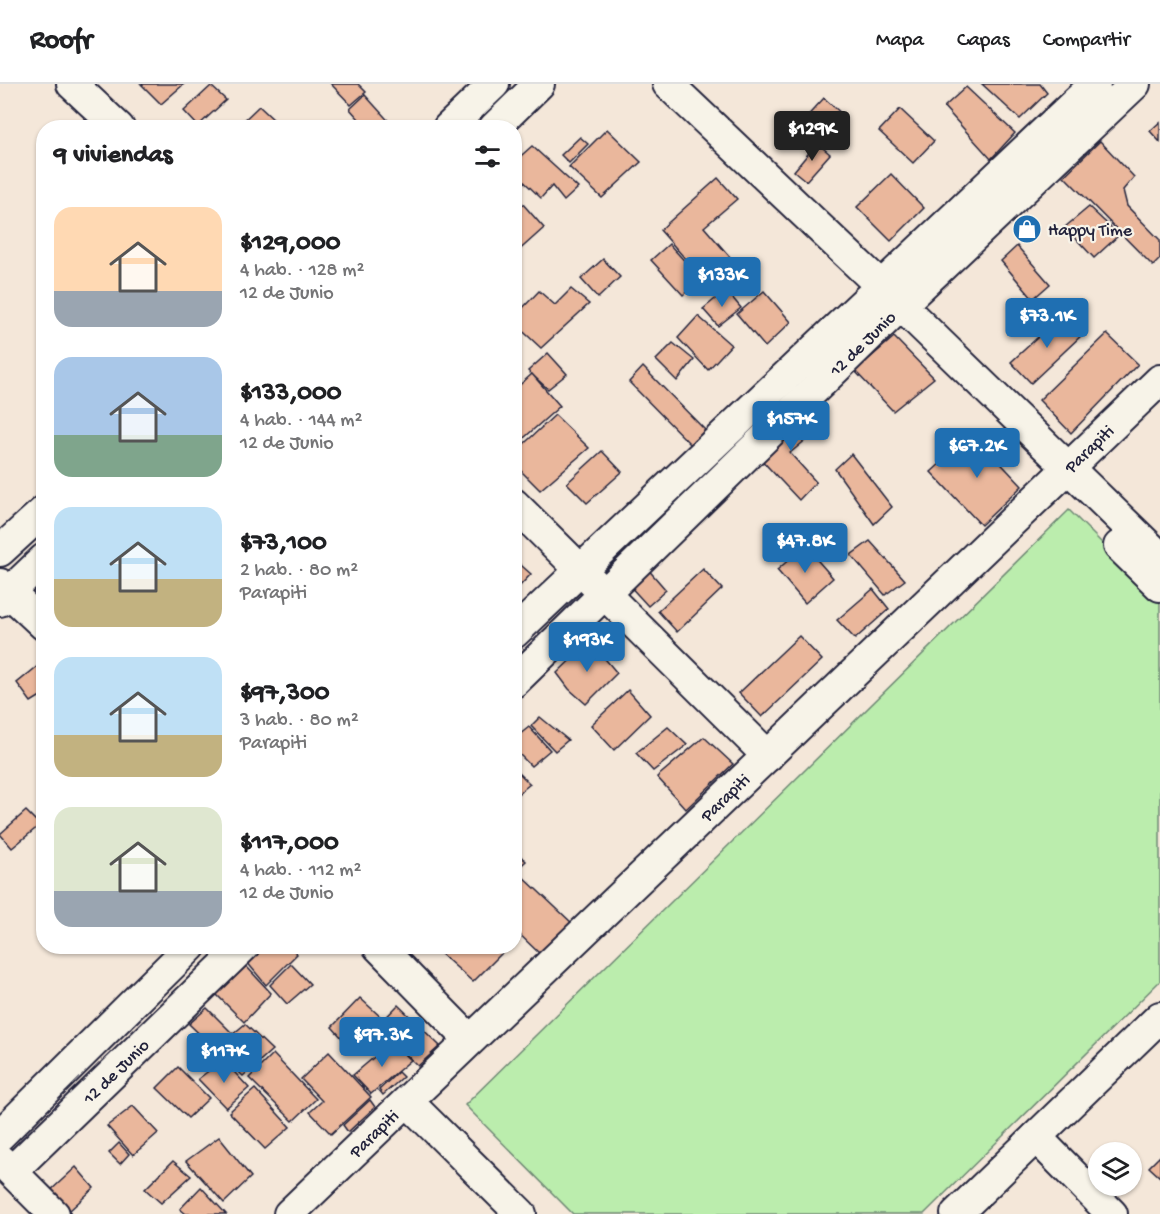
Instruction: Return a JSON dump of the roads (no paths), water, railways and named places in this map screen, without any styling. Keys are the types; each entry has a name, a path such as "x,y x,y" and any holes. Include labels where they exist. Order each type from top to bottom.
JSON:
{"street":[{"path":"72,84 110,120"},
{"path":"456,120 494,84"},
{"path":"502,120 539,84"},
{"path":"668,84 891,295 1061,475 1160,586"},
{"name":"12 de Junio","path":"522,674 604,595 1095,84"},
{"name":"12 de Junio","path":"522,625 581,569 891,295 1136,84"},
{"name":"Parapiti","path":"289,1214 1160,380"},
{"path":"1061,475 1160,558"},
{"path":"522,512 768,756"},
{"path":"0,551 36,517"},
{"path":"36,565 3,592 36,619"},
{"name":"12 de Junio","path":"0,1135 183,954"},
{"name":"12 de Junio","path":"6,1166 235,954"},
{"path":"386,954 470,1040"},
{"path":"957,1214 1160,1017"},
{"path":"408,1102 521,1214"},
{"path":"1036,1137 1112,1214"},
{"path":"6,1166 54,1214"}],"place":[{"name":"Happy Time","path":"1027,229"}]}
